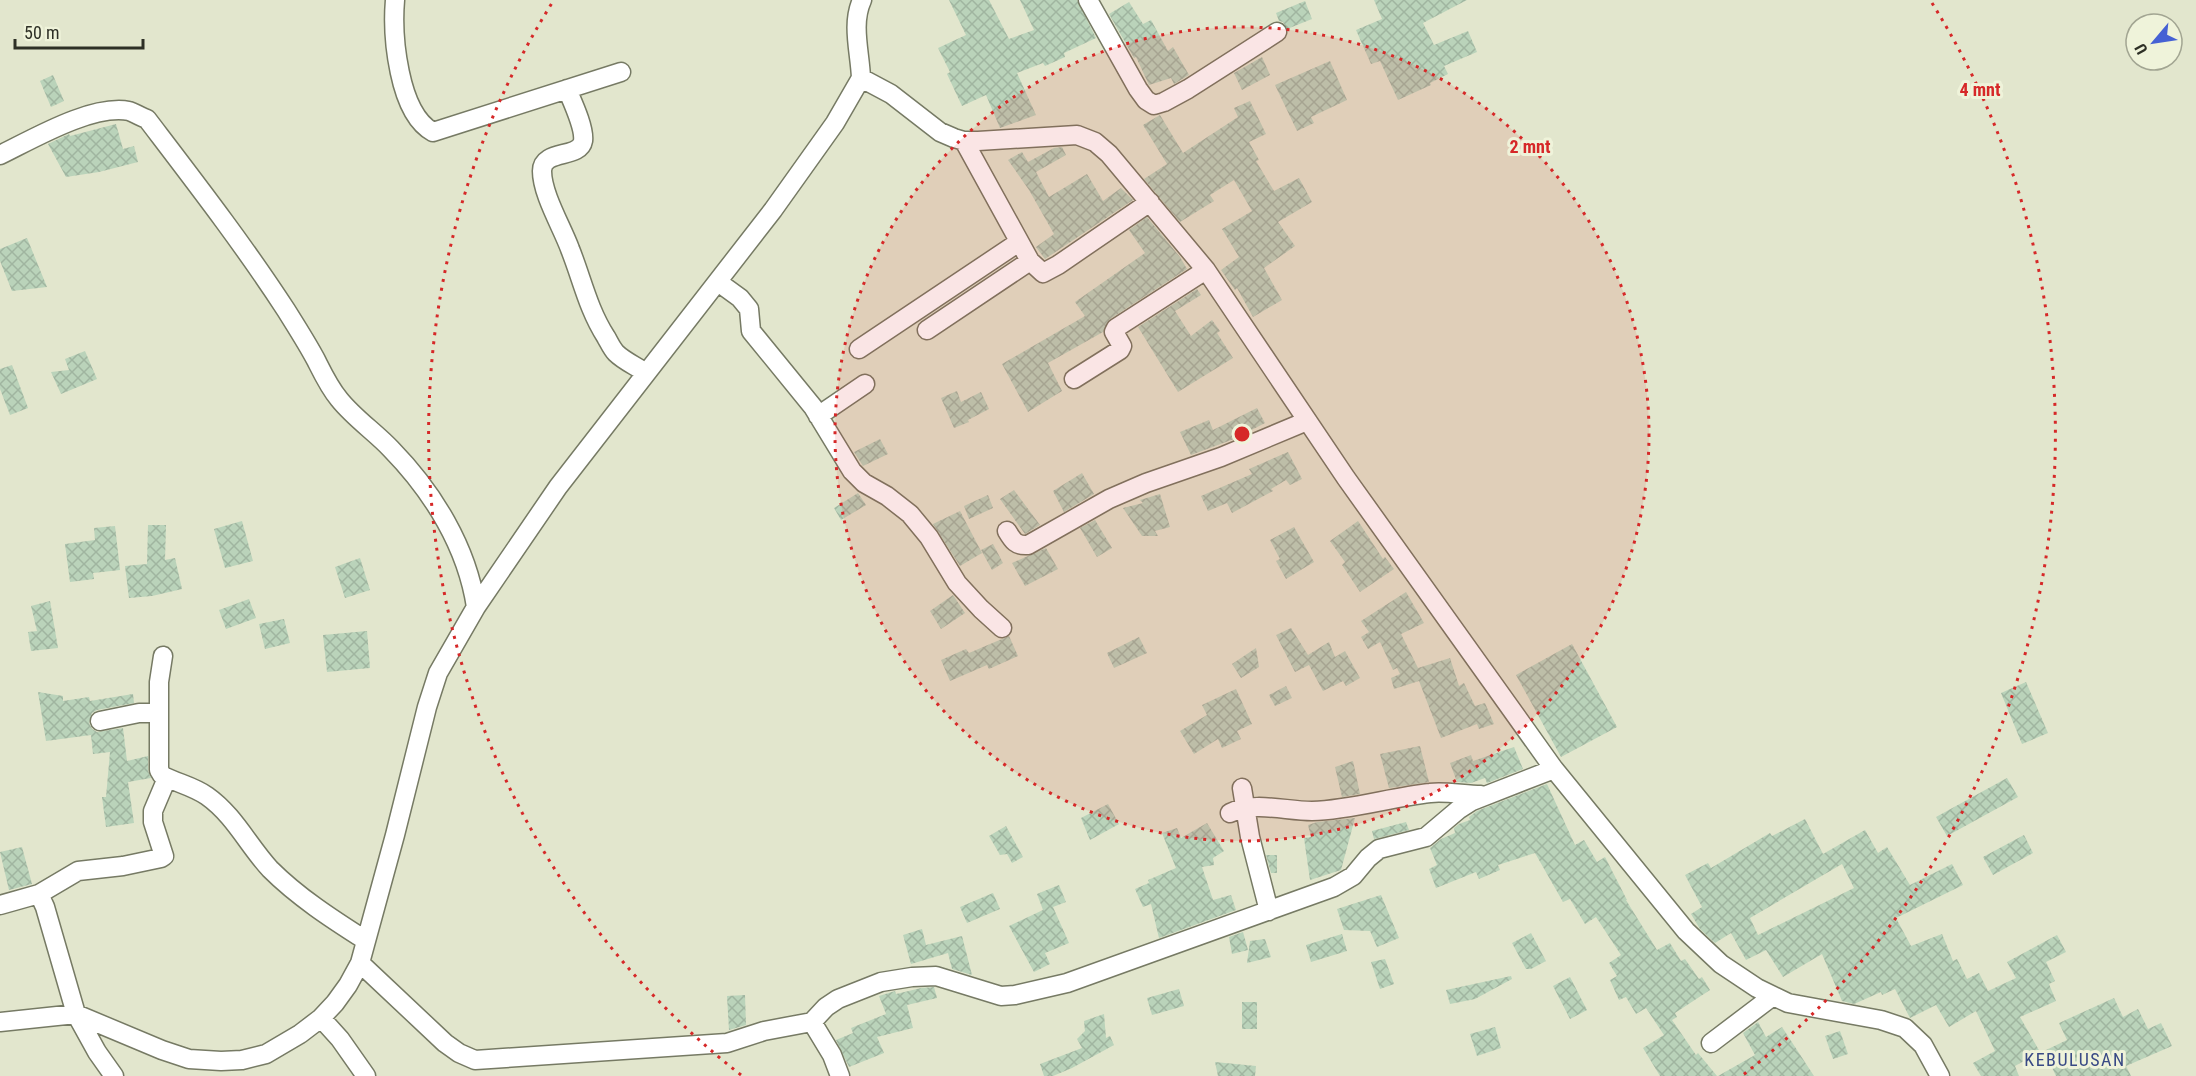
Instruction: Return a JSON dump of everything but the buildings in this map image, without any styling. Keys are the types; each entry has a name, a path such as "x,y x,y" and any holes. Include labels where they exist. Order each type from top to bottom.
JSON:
{"street":[{"path":"396,0 393,23 397,62 411,106 424,127 433,132 621,72"},
{"path":"0,1022 76,1014 189,1059 220,1061 242,1060 266,1054 300,1034 321,1018 348,985 360,963 438,673 476,607 558,487 718,282 835,123 861,78 856,23 862,0"},
{"path":"1088,0 1138,89 1146,100 1154,105 1188,89 1276,32"},
{"path":"861,78 891,94 940,132 964,141 1077,135 1087,137 1109,154 1206,270 1234,309 1306,421 1554,769 1686,931 1721,963 1757,988 1788,1003 1881,1020 1905,1028 1923,1045 1940,1076"},
{"path":"567,89 583,141 575,150 548,160 543,166 544,182 570,248 591,312 615,352 646,373"},
{"path":"0,155 85,116 121,111 131,112 147,119 237,237 287,312 340,400 391,449 414,474 429,495 460,550 473,589 476,607"},
{"path":"964,141 1030,261 1038,271 1043,273 1150,202"},
{"path":"859,350 1019,242"},
{"path":"927,330 1030,261"},
{"path":"1074,379 1120,350 1122,346 1114,332 1116,328 1206,270"},
{"path":"718,282 745,303 751,314 749,326 751,331 818,416 852,471 864,483 887,496 910,514 929,537 957,584 1002,628"},
{"path":"818,416 865,384"},
{"path":"1007,531 1014,543 1020,546 1029,545 1109,499 1146,483 1221,457 1306,421"},
{"path":"163,656 159,682 159,770 162,775 193,787 221,807 258,855 287,885 365,940"},
{"path":"100,721 140,713 159,713"},
{"path":"360,963 445,1043 459,1053 476,1060 727,1043 764,1031 812,1022 826,1007 838,999 880,982 912,976 936,976 1002,996 1067,983 1340,884 1353,876 1373,853 1426,837 1458,810 1483,796 1554,769"},
{"path":"0,905 39,894 78,872 156,860 164,856 153,822 153,811 168,778"},
{"path":"1242,788 1238,811 1250,837 1269,911"},
{"path":"1238,811 1271,807 1320,810 1432,792 1483,796"},
{"path":"39,894 45,907 76,1014 97,1052 114,1076"},
{"path":"1711,1043 1773,996"},
{"path":"321,1018 340,1039 366,1076"},
{"path":"812,1022 832,1055 840,1076"}],"district":[{"name":"KEBULUSAN","path":"2075,1059"}]}
